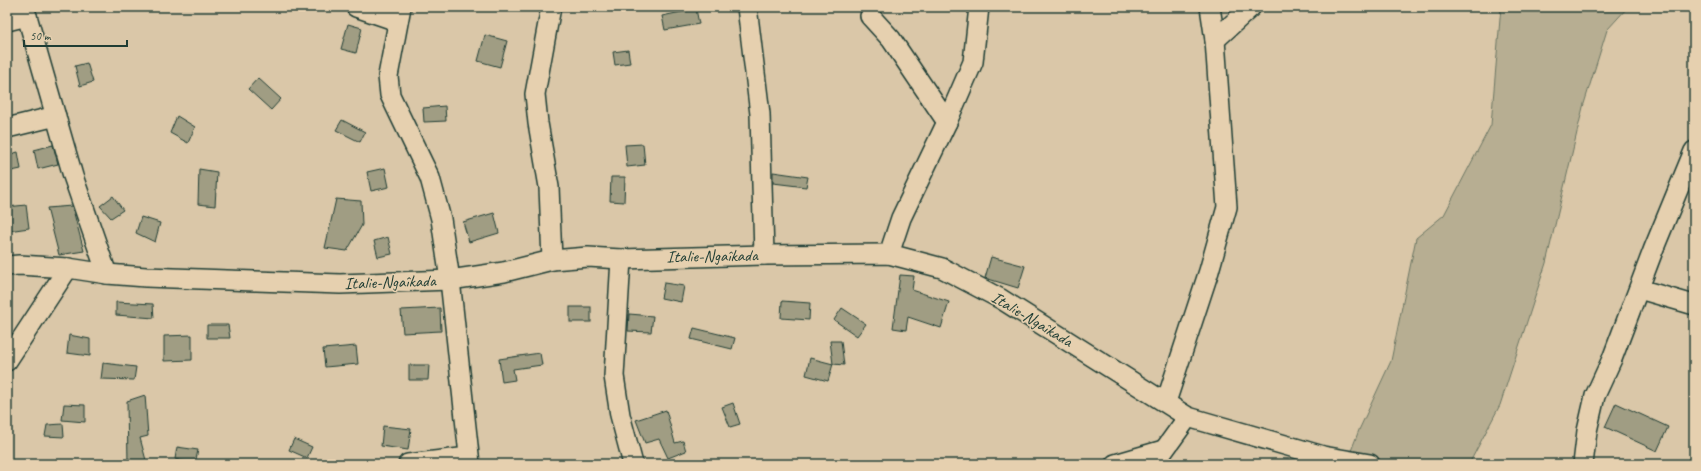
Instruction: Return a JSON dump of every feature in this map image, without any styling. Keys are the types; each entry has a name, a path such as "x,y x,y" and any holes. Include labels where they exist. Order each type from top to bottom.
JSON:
{"street":[{"path":"356,7 399,14 388,76 390,95 430,178 441,219 450,280 470,460 408,464"},
{"path":"552,7 535,94 538,122 549,187 552,260"},
{"path":"747,7 760,114 764,255"},
{"path":"889,254 901,218 947,122 973,62 979,7"},
{"path":"1166,402 1209,272 1227,207 1215,40 1210,7"},
{"path":"1215,40 1251,7"},
{"path":"7,21 24,12 73,176 107,274"},
{"path":"870,16 891,39 947,122"},
{"path":"7,128 56,116"},
{"path":"1583,464 1587,431 1596,396 1612,359 1638,289 1689,172 1694,151"},
{"name":"Italie-Ngaîkada","path":"7,266 19,265 68,268 107,274 340,284 450,280 504,272 552,260 588,257 621,258 889,254 942,268 994,295 1188,417 1323,456 1370,464"},
{"path":"621,258 614,376 620,415 633,464"},
{"path":"7,361 68,268"},
{"path":"1638,289 1694,305"},
{"path":"1115,464 1159,457 1188,417"}],"shaded area":[{"path":"1501,7 1628,7 1607,30 1583,107 1546,263 1500,405 1469,464 1346,464 1359,430 1391,361 1416,238 1444,215 1491,125"}],"building":[{"path":"696,9 699,24 665,30 662,16"},
{"path":"348,24 362,28 356,53 341,49"},
{"path":"485,35 507,41 500,67 478,61"},
{"path":"628,50 630,63 615,65 613,52"},
{"path":"87,63 93,82 80,86 75,66"},
{"path":"258,78 281,99 271,110 248,89"},
{"path":"445,106 446,121 424,122 423,108"},
{"path":"177,116 195,127 188,143 170,133"},
{"path":"342,120 365,132 360,142 336,130"},
{"path":"643,144 645,165 627,167 625,145"},
{"path":"53,145 58,164 38,169 34,150"},
{"path":"18,152 21,169 7,172 7,155"},
{"path":"385,168 389,187 371,191 367,172"},
{"path":"199,169 217,172 215,206 198,204"},
{"path":"773,172 808,177 806,187 773,183"},
{"path":"611,177 625,177 624,202 610,201"},
{"path":"113,196 123,210 111,218 100,206"},
{"path":"336,199 361,201 362,225 347,251 325,248"},
{"path":"26,205 29,228 8,231 7,207"},
{"path":"72,206 84,251 59,255 47,208"},
{"path":"494,213 499,233 469,242 463,222"},
{"path":"141,217 160,223 155,242 136,233"},
{"path":"388,237 392,254 378,257 374,241"},
{"path":"991,257 1025,266 1018,288 985,278"},
{"path":"900,275 914,276 912,290 949,302 941,328 908,317 906,330 893,328"},
{"path":"664,283 684,286 681,302 661,298"},
{"path":"782,301 810,303 809,320 781,318"},
{"path":"116,302 153,304 154,318 116,315"},
{"path":"570,307 591,307 591,322 570,322"},
{"path":"440,308 441,331 403,333 401,310"},
{"path":"842,308 866,324 857,336 834,320"},
{"path":"629,314 653,316 651,332 628,331"},
{"path":"207,325 228,325 230,338 207,338"},
{"path":"694,328 735,338 732,349 691,339"},
{"path":"69,335 90,339 90,356 67,353"},
{"path":"192,335 192,360 164,361 164,336"},
{"path":"830,341 841,341 844,365 833,364"},
{"path":"356,346 358,364 325,367 323,349"},
{"path":"540,353 542,365 513,369 515,380 502,382 499,359"},
{"path":"810,358 833,364 828,381 806,375"},
{"path":"103,363 136,367 134,380 101,379"},
{"path":"409,365 429,365 428,380 409,380"},
{"path":"145,395 148,436 140,438 147,464 128,464 127,401"},
{"path":"733,403 740,424 730,427 722,407"},
{"path":"1616,403 1668,427 1657,451 1605,427"},
{"path":"64,404 85,405 85,422 62,420"},
{"path":"666,410 675,443 683,441 686,451 668,458 659,439 645,443 636,420"},
{"path":"63,424 64,437 45,436 47,425"},
{"path":"383,426 411,429 408,450 381,446"},
{"path":"294,439 312,447 307,458 289,450"},
{"path":"177,447 198,450 195,464 175,459"}]}
